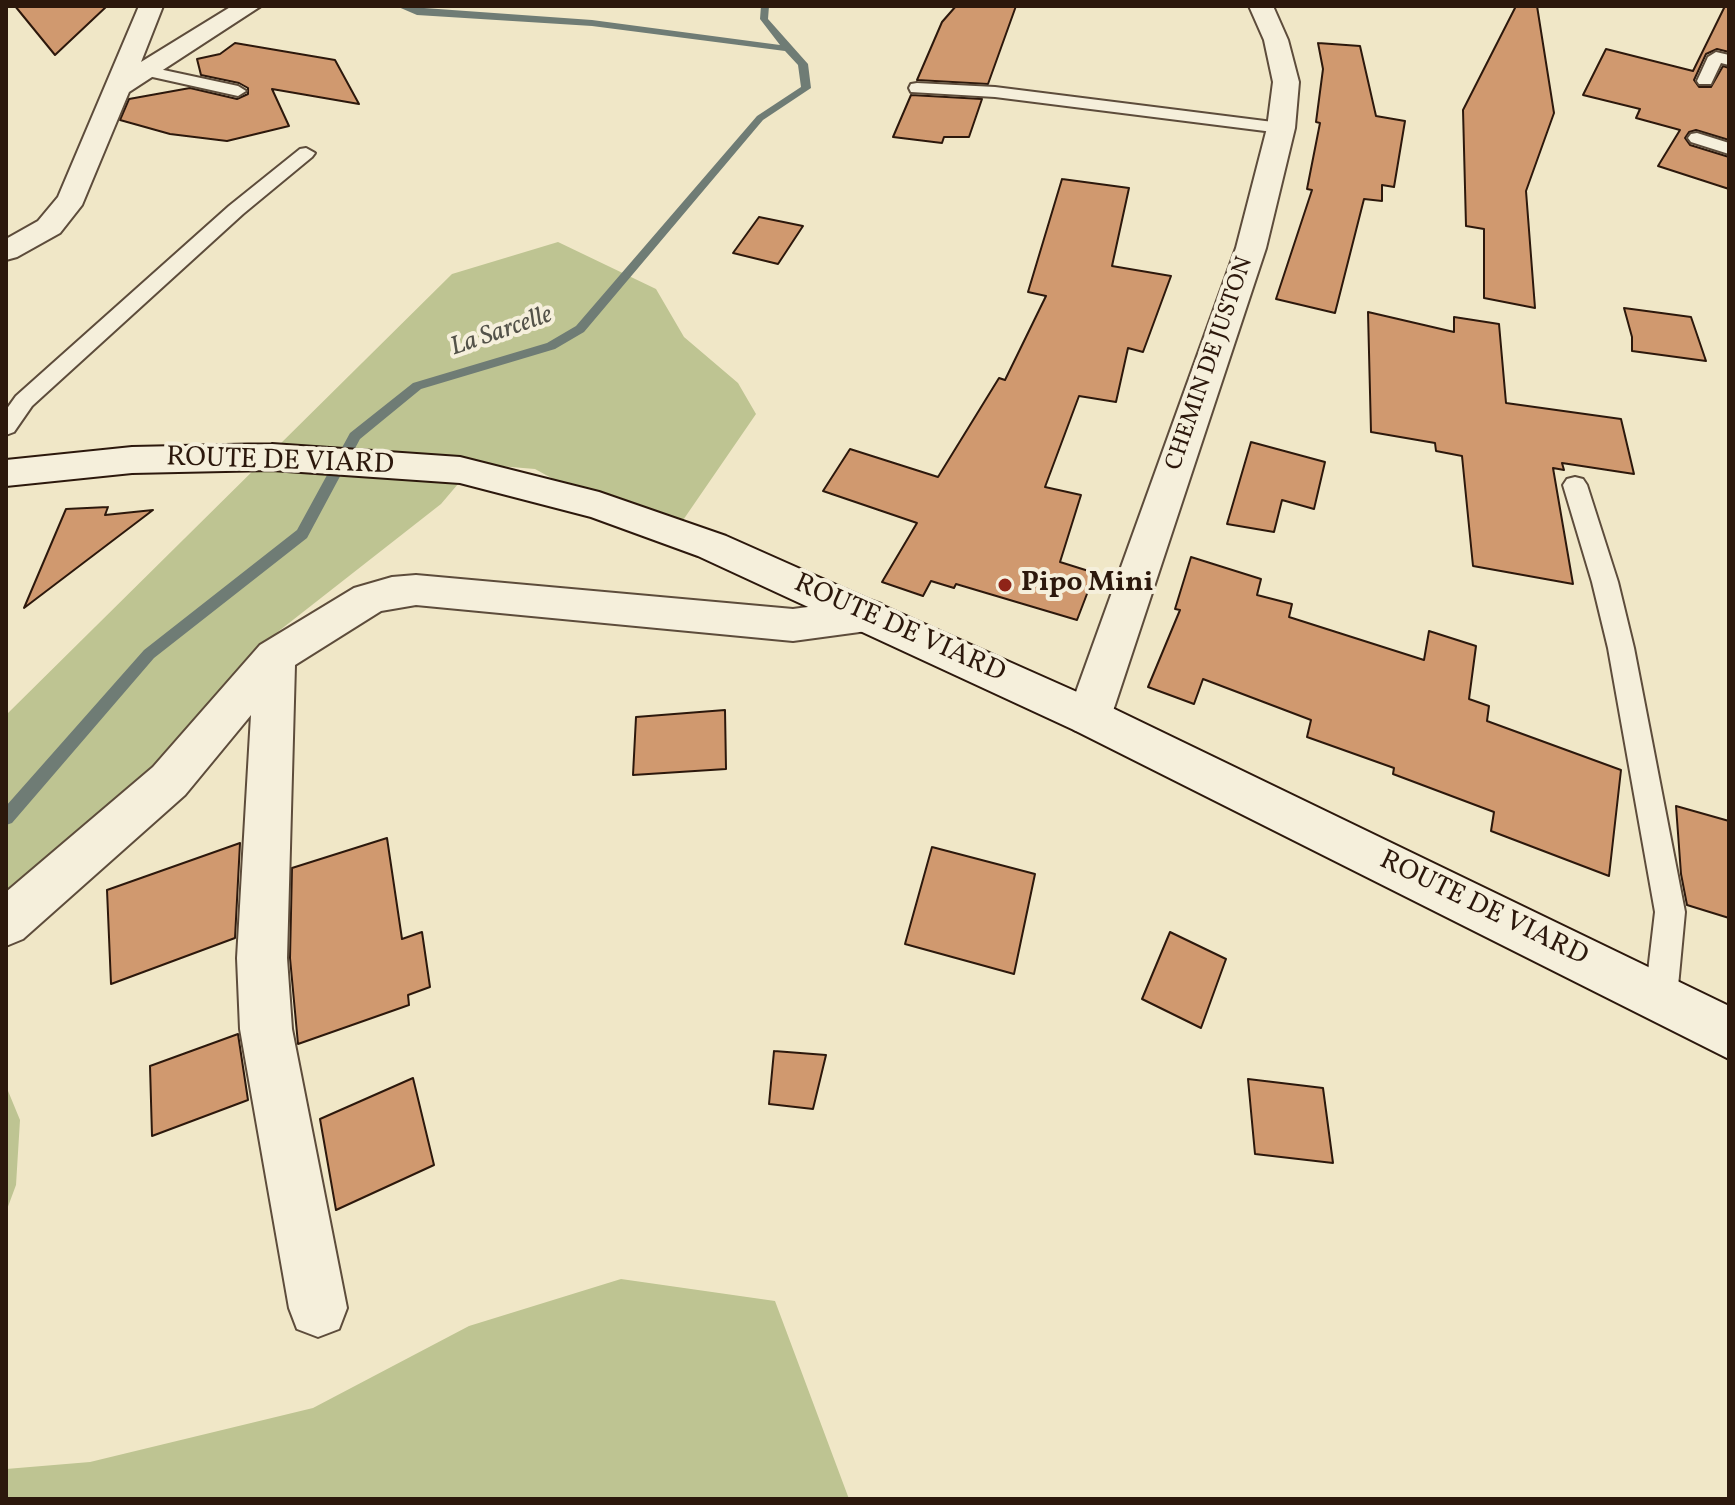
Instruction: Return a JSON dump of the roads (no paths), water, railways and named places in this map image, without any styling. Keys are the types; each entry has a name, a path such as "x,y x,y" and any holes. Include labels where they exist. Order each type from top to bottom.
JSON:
{"street":[{"path":"6,251 49,227 68,206 132,78 151,6"},
{"path":"132,78 249,6"},
{"name":"CHEMIN DE JUSTON","path":"1089,717 1251,248 1281,128 1286,82 1276,40 1261,6"},
{"name":"ROUTE DE VIARD","path":"6,473 132,460 272,457 460,470 627,516 712,546 1089,717 1729,1033"},
{"path":"6,923 169,781 275,657 368,599 404,591 793,625 867,615"},
{"path":"275,657 262,958 266,1029 318,1308"}],"lane":[{"path":"1705,81 1716,57 1729,60"},
{"path":"132,78 238,91"},
{"path":"917,88 995,92 1281,128"},
{"path":"1697,138 1729,149"},
{"path":"6,427 24,401 236,210 306,153"},
{"path":"1575,485 1605,582 1621,648 1670,912 1661,997"}],"waterway":[{"name":"La Sarcelle","path":"400,6 417,12 592,23 788,49"},
{"path":"765,6 764,19 788,49"},
{"name":"La Sarcelle","path":"6,818 149,654 302,534 355,436 417,386 551,346 580,329 760,118 806,88 803,64 788,49"}],"place":[{"name":"Pipo Mini","path":"1005,585"}]}
